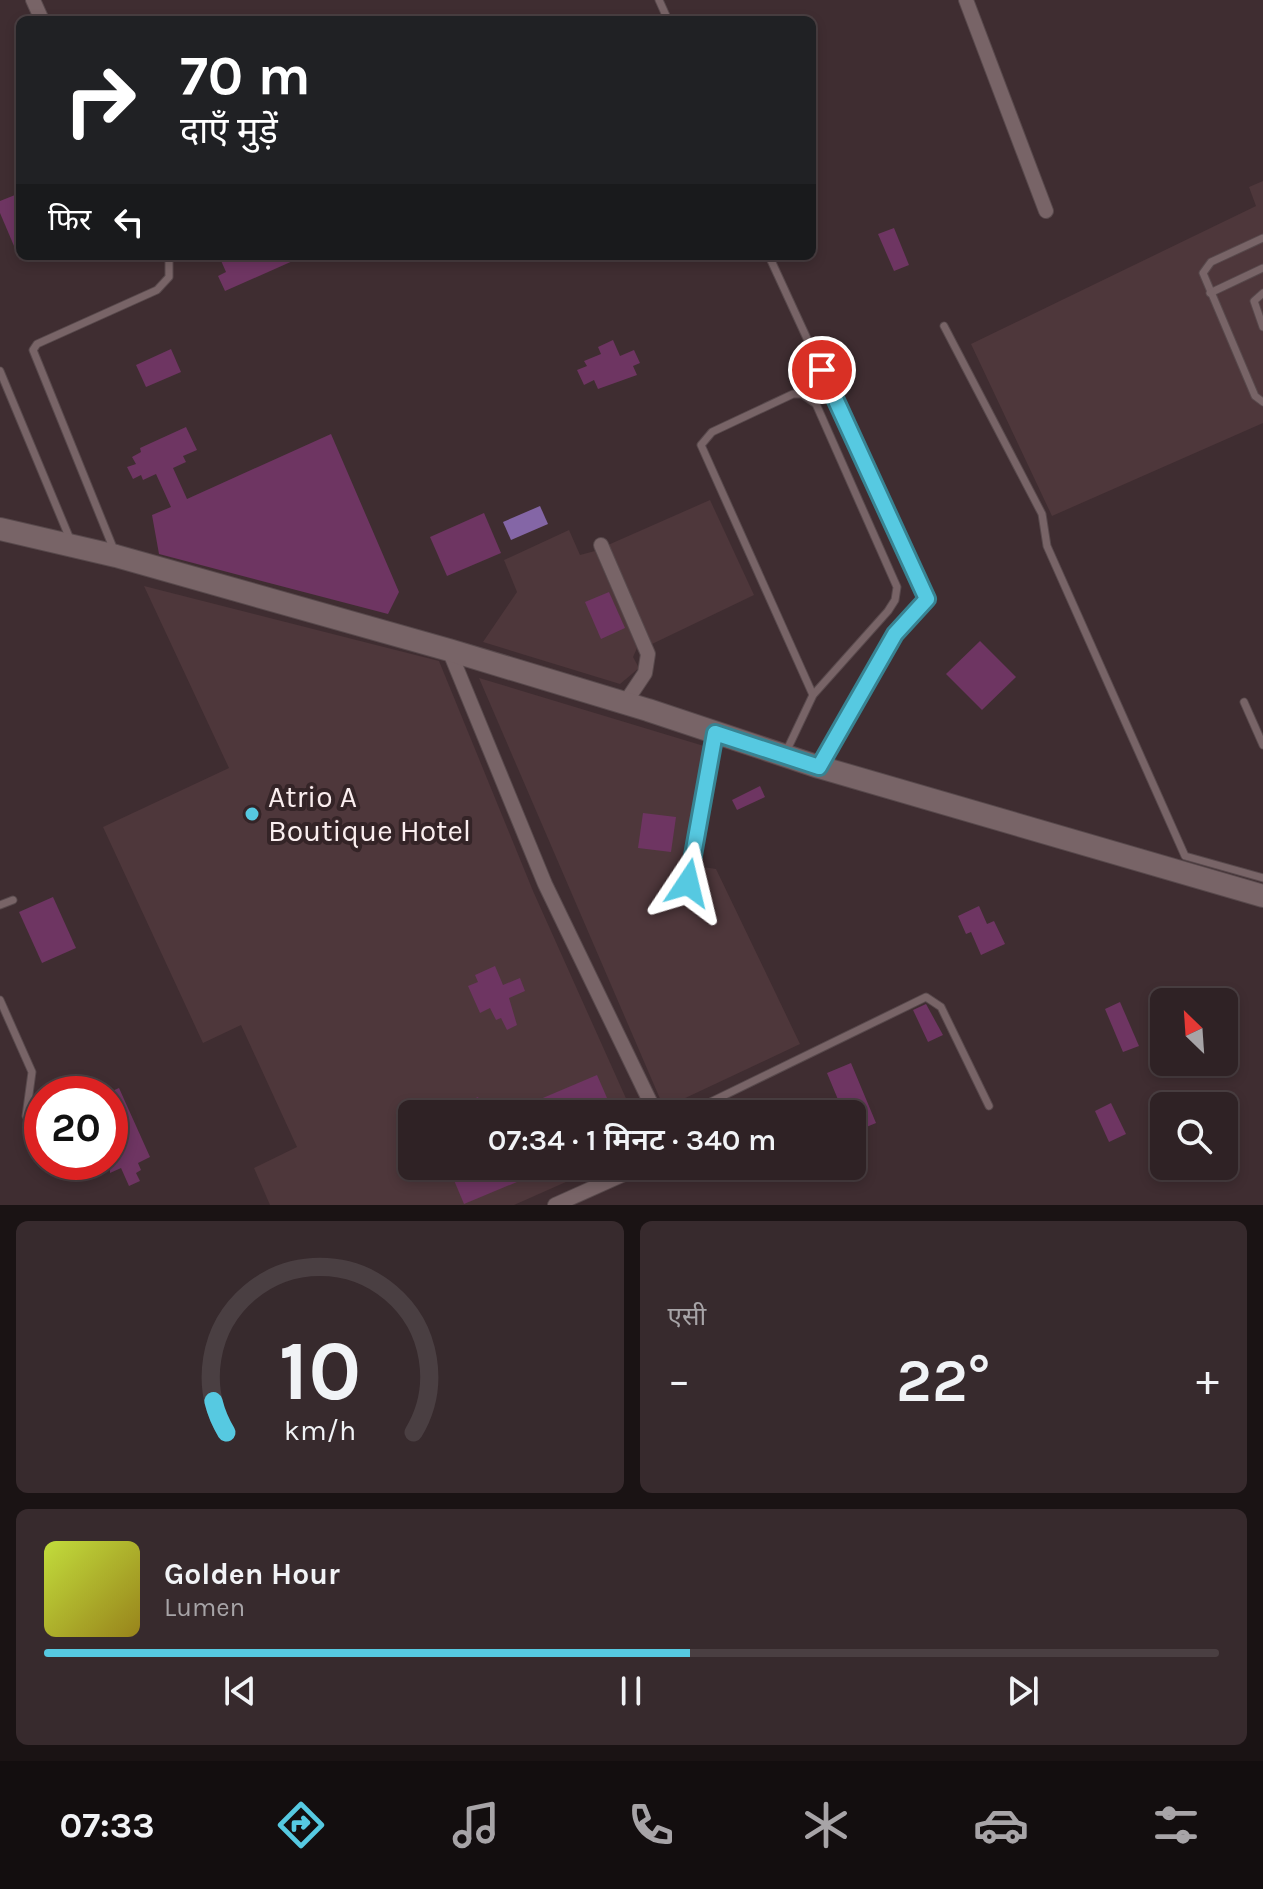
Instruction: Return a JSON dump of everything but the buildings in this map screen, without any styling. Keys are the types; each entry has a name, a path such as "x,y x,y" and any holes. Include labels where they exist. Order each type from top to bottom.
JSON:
{"main road":[{"path":"0,529 116,556 449,650 625,703 819,767 1263,896"}],"street":[{"path":"966,0 1046,211"},
{"path":"601,545 648,654 645,673 625,703"},
{"path":"449,650 545,884 649,1100"},
{"path":"555,1205 611,1180"}],"lane":[{"path":"1263,238 1204,268 1210,293 1255,396 1263,402"},
{"path":"116,556 33,350 37,344 157,290 169,277 169,260"},
{"path":"771,260 927,599 895,634 819,767"},
{"path":"1210,293 1263,268"},
{"path":"1263,293 1254,301 1263,327"},
{"path":"944,326 1042,514 1047,546 1185,856 1263,878"},
{"path":"0,371 72,545"},
{"path":"784,756 813,695 888,611 897,587 816,404 802,394 793,394 712,432 701,445 813,695"},
{"path":"1244,702 1263,745"},
{"path":"688,883 715,733"},
{"path":"0,905 13,900"},
{"path":"715,1100 926,997 941,1007 989,1106"},
{"path":"0,1000 3,1015 31,1076"}],"shaded area":[{"path":"1263,181 1263,423 1052,516 971,344 1256,206 1249,187"},
{"path":"710,500 754,595 652,644 608,545"},
{"path":"540,506 548,524 511,540 503,522"},
{"path":"569,530 580,555 595,551 637,648 633,657 639,668 620,684 483,642 517,592 504,560"},
{"path":"144,586 439,661 533,891 627,1100 398,1100 398,1180 570,1180 514,1205 270,1205 254,1168 297,1147 241,1025 203,1043 103,827 229,768"},
{"path":"479,678 704,746 686,854 696,866 716,869 800,1044 681,1100 661,1100"}],"place":[{"name":"Atrio A Boutique Hotel","path":"252,814"}],"route":[{"path":"688,883 715,733 819,767 895,634 927,599 822,370"}]}
